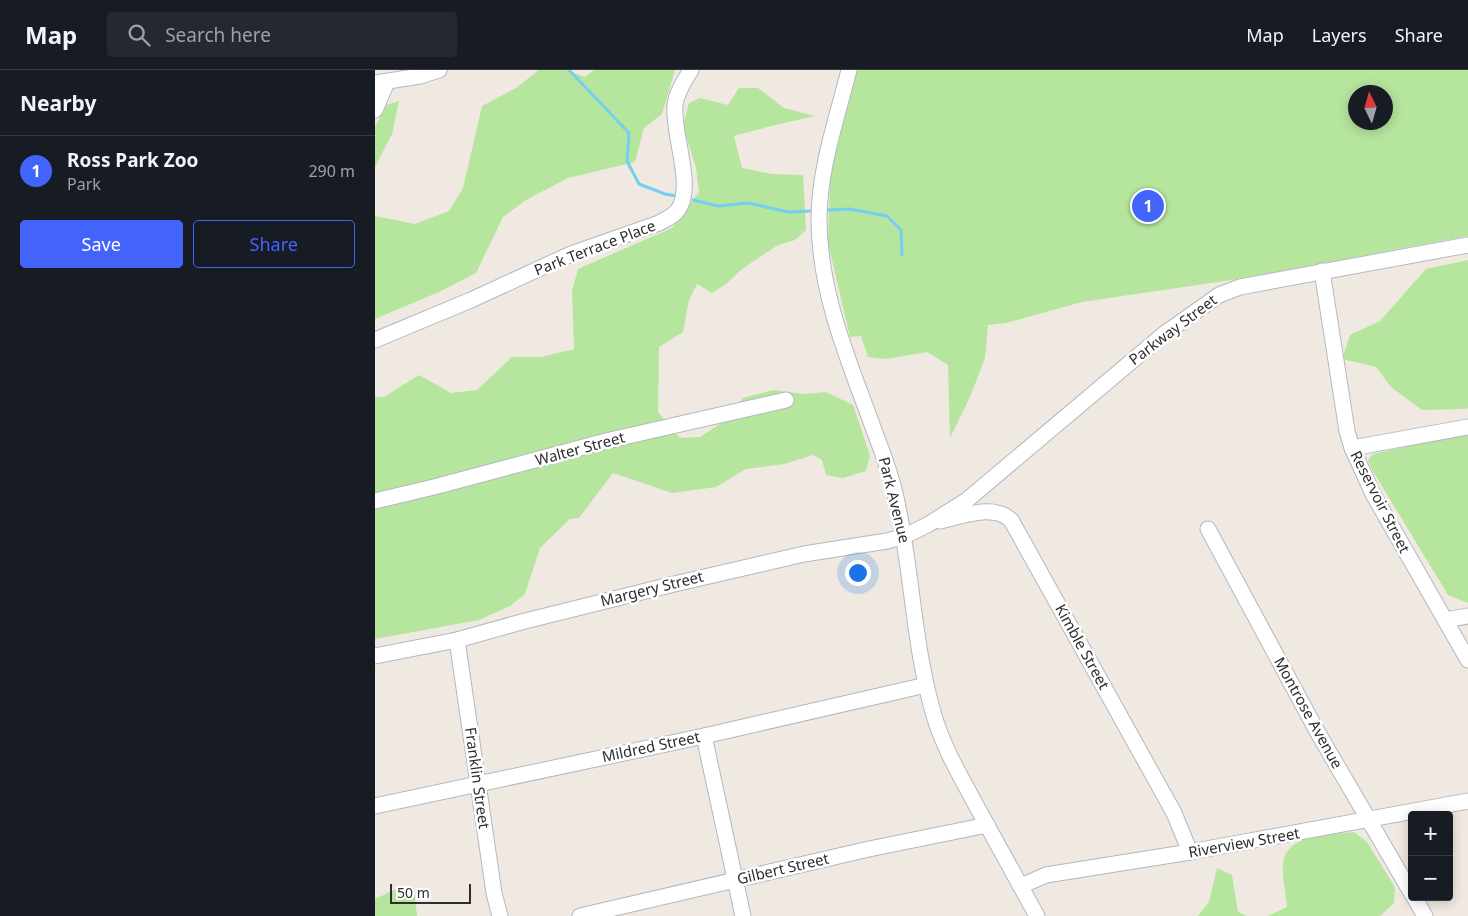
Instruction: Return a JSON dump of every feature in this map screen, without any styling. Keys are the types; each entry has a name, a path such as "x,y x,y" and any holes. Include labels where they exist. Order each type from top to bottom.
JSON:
{"street":[{"path":"375,110 381,82 420,76 439,70"},
{"name":"Park Terrace Place","path":"375,340 471,300 571,254 659,223 678,211 684,199 685,185 676,126 675,103 683,82 691,70"},
{"name":"Park Avenue","path":"849,70 824,170 819,219 825,279 833,316 890,474 905,536 921,661 937,722 949,754 1037,916"},
{"name":"Parkway Street","path":"929,524 967,500 1164,334 1219,294 1241,287 1322,271 1468,245"},
{"name":"Reservoir Street","path":"1322,271 1347,431 1352,448 1373,494 1468,660"},
{"name":"Walter Street","path":"375,501 606,441 786,400"},
{"path":"1352,448 1468,427"},
{"name":"Kimble Street","path":"929,524 985,512 998,512 1011,520 1174,813 1190,852"},
{"name":"Margery Street","path":"375,656 457,640 679,582 804,554 887,541 905,536 929,524"},
{"name":"Montrose Avenue","path":"1208,530 1318,733 1408,887"},
{"path":"1445,620 1468,616"},
{"name":"Franklin Street","path":"457,640 494,893 500,916"},
{"name":"Mildred Street","path":"375,806 704,736 926,685"},
{"path":"704,736 743,916"},
{"name":"Riverview Street","path":"1021,886 1046,875 1190,852 1468,801"},
{"name":"Gilbert Street","path":"580,916 987,825"},
{"path":"1416,901 1425,916"}],"green space":[{"path":"539,70 566,70 585,77 594,70 675,70 662,114 644,128 635,162 568,178 526,200 503,217 476,273 441,291 375,319 375,216 415,224 449,211 463,188 482,106 516,88"},
{"path":"856,70 1468,70 1468,236 1238,279 1082,302 1006,323 988,325 985,358 970,397 950,438 948,365 927,352 886,359 868,357 861,336 850,337 828,243 830,177"},
{"path":"739,88 758,88 784,108 815,116 734,136 742,168 772,174 803,175 806,230 795,240 778,245 742,269 726,284 712,293 697,284 689,300 683,332 659,347 658,412 680,438 700,437 720,424 743,398 773,390 804,394 826,392 853,405 870,455 866,471 843,478 826,475 822,460 813,455 784,464 746,469 716,487 672,493 613,473 579,518 570,519 540,548 525,594 510,606 479,620 375,639 375,397 384,397 419,375 451,393 477,390 512,357 542,357 574,349 572,291 578,269 672,228 699,192 696,168 683,126 689,103 700,98 728,105"},
{"path":"399,101 392,134 375,167 375,127 386,105"},
{"path":"1468,260 1468,408 1422,410 1391,387 1376,367 1342,359 1350,335 1380,321 1426,269"},
{"path":"1468,433 1468,603 1448,595 1368,460 1373,454"},
{"path":"1354,832 1367,842 1395,887 1394,903 1380,916 1268,916 1287,907 1283,864 1286,854 1292,846 1301,841 1322,835"},
{"path":"1217,868 1232,875 1238,912 1247,916 1198,916 1209,902"},
{"path":"414,888 417,916 375,916 375,899 394,890"}],"waterway":[{"path":"569,70 629,133 627,161 639,184 676,196"},
{"path":"693,200 718,206 748,203 788,212 810,211"},
{"path":"828,210 850,209 887,216 901,230 902,255"}],"place":[{"name":"Ross Park Zoo","path":"1148,206"}]}
